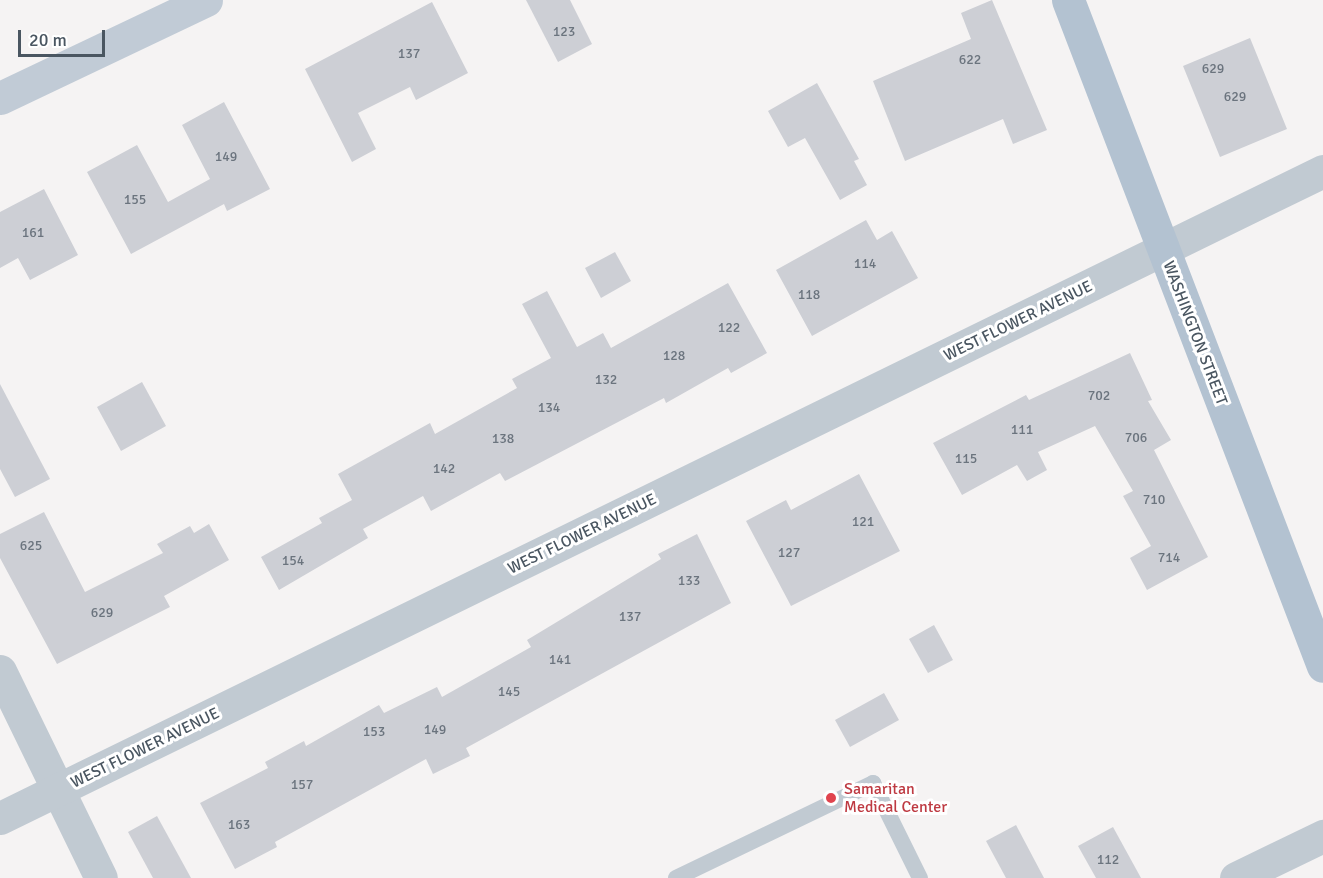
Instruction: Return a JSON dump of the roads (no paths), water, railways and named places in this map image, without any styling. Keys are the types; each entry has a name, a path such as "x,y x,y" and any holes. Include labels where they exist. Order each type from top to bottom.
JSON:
{"main road":[{"path":"0,98 206,0"},
{"name":"WASHINGTON STREET","path":"1068,0 1323,666"}],"street":[{"name":"WEST FLOWER AVENUE","path":"0,818 1323,171"},
{"path":"0,671 101,878"},
{"path":"1236,878 1323,836"}],"lane":[{"path":"676,878 873,783 920,878"}],"place":[{"name":"Samaritan Medical Center","path":"831,798"}]}
